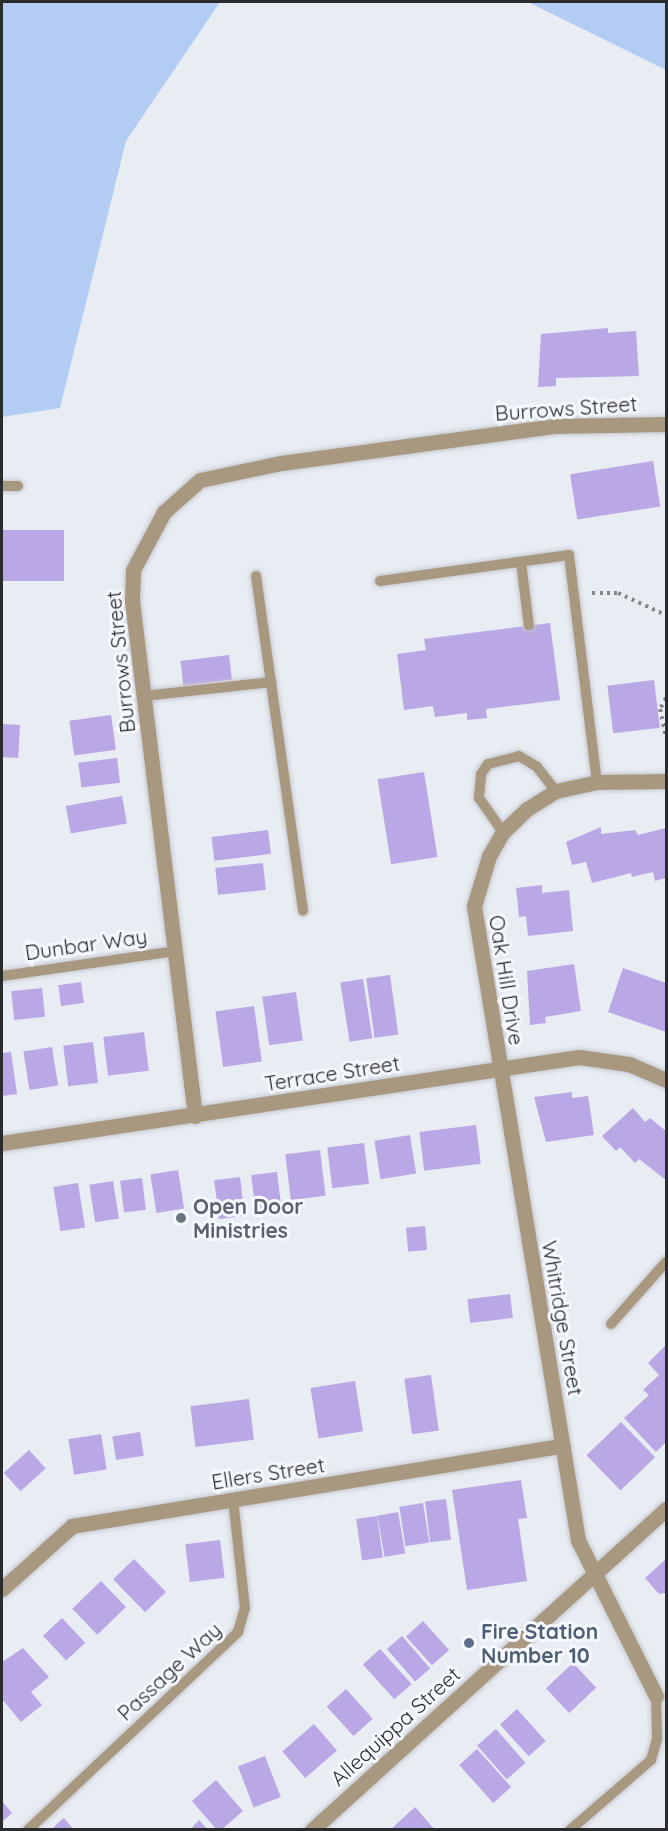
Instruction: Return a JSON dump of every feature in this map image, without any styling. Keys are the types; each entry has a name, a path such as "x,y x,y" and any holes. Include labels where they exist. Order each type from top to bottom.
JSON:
{"street":[{"name":"Burrows Street","path":"195,1116 144,696 133,570 164,512 200,480 280,462 553,426 666,424"},
{"name":"Oak Hill Drive","path":"499,1067 474,906 489,856 503,832 556,791 597,782 666,781"},
{"name":"Terrace Street","path":"2,1143 195,1116 499,1067 579,1058 629,1064 666,1080"},
{"name":"Whitridge Street","path":"499,1067 578,1540 597,1572 656,1696"},
{"name":"Ellers Street","path":"2,1588 72,1527 563,1446"},
{"name":"Allequippa Street","path":"312,1830 666,1509"}],"lane":[{"path":"2,486 18,486"},
{"path":"380,581 569,555 597,782"},
{"path":"521,562 529,626"},
{"path":"256,576 303,911"},
{"path":"144,696 271,682"},
{"path":"503,832 479,798 481,774 488,764 519,756 537,767 556,791"},
{"name":"Dunbar Way","path":"2,976 175,951"},
{"path":"611,1324 666,1262"},
{"name":"Passage Way","path":"28,1830 238,1632 245,1608 233,1500"},
{"path":"570,1830 651,1760 657,1739 656,1696"}],"path":[{"path":"590,593 618,593 666,615"},
{"path":"666,699 660,709 666,738"}],"shaded area":[{"path":"2,2 220,2 126,141 60,408 2,417"},
{"path":"528,2 666,2 666,70"}],"building":[{"path":"608,328 608,333 636,331 639,376 556,378 556,386 538,387 541,334"},
{"path":"653,461 660,506 577,520 570,474"},
{"path":"2,530 64,530 64,581 2,581"},
{"path":"550,623 560,700 486,709 487,718 467,720 467,713 435,717 433,706 404,710 397,654 426,650 424,639"},
{"path":"229,655 232,680 183,686 180,661"},
{"path":"654,680 660,728 613,733 607,686"},
{"path":"111,715 116,750 74,756 69,721"},
{"path":"2,724 20,725 18,758 2,757"},
{"path":"117,758 120,783 81,788 78,763"},
{"path":"424,772 437,857 391,864 378,779"},
{"path":"122,796 127,824 71,833 66,806"},
{"path":"601,827 601,834 635,830 638,835 666,828 666,878 655,881 653,872 632,877 631,873 592,883 586,862 572,865 566,842"},
{"path":"268,830 271,854 214,861 211,837"},
{"path":"263,863 266,890 218,895 215,868"},
{"path":"542,885 542,893 569,890 573,931 528,936 526,916 519,917 516,888"},
{"path":"574,964 581,1011 545,1017 546,1023 530,1025 527,971"},
{"path":"623,968 666,983 666,1032 608,1012"},
{"path":"390,975 398,1034 375,1038 366,978"},
{"path":"363,979 372,1038 350,1042 340,983"},
{"path":"81,982 84,1003 61,1006 58,985"},
{"path":"42,988 45,1017 14,1020 11,991"},
{"path":"296,992 303,1041 269,1045 262,997"},
{"path":"254,1006 262,1061 223,1067 215,1011"},
{"path":"144,1032 149,1071 108,1076 103,1037"},
{"path":"93,1042 98,1083 68,1086 63,1046"},
{"path":"52,1047 58,1086 29,1090 23,1052"},
{"path":"11,1052 17,1094 2,1096 2,1053"},
{"path":"572,1092 572,1098 588,1096 594,1135 546,1142 534,1097"},
{"path":"633,1108 645,1122 650,1118 666,1131 666,1180 639,1159 635,1163 620,1147 616,1151 602,1136"},
{"path":"476,1125 481,1164 424,1171 419,1132"},
{"path":"410,1135 416,1174 381,1179 374,1141"},
{"path":"364,1143 369,1184 332,1188 327,1148"},
{"path":"320,1150 326,1196 291,1200 285,1154"},
{"path":"178,1170 184,1209 156,1213 150,1174"},
{"path":"277,1172 282,1211 256,1214 251,1175"},
{"path":"240,1177 245,1216 219,1219 214,1180"},
{"path":"142,1178 146,1210 124,1212 120,1181"},
{"path":"113,1181 119,1219 95,1222 89,1185"},
{"path":"78,1183 85,1227 60,1231 53,1187"},
{"path":"425,1226 427,1250 408,1252 406,1228"},
{"path":"510,1294 513,1318 470,1323 467,1299"},
{"path":"666,1345 666,1442 656,1452 624,1418 649,1395 643,1390 659,1375 648,1363"},
{"path":"431,1375 439,1430 412,1434 404,1379"},
{"path":"355,1381 363,1431 319,1438 311,1388"},
{"path":"249,1399 254,1440 195,1447 190,1406"},
{"path":"621,1422 655,1457 621,1491 586,1455"},
{"path":"140,1432 144,1456 116,1460 112,1436"},
{"path":"101,1434 107,1470 74,1475 68,1439"},
{"path":"29,1450 46,1469 20,1491 4,1473"},
{"path":"521,1480 527,1518 518,1519 527,1581 467,1590 452,1490"},
{"path":"446,1499 451,1540 430,1542 425,1502"},
{"path":"423,1503 429,1543 406,1546 399,1507"},
{"path":"398,1512 405,1553 385,1557 377,1516"},
{"path":"377,1516 383,1558 362,1561 356,1519"},
{"path":"220,1540 225,1578 190,1582 185,1544"},
{"path":"134,1559 166,1592 145,1612 113,1579"},
{"path":"666,1559 666,1593 659,1594 645,1578"},
{"path":"101,1581 126,1607 97,1635 72,1609"},
{"path":"62,1618 85,1643 66,1661 43,1636"},
{"path":"423,1621 449,1650 432,1665 406,1636"},
{"path":"402,1636 430,1668 415,1682 387,1649"},
{"path":"23,1648 49,1677 31,1692 42,1705 21,1722 2,1699 2,1662"},
{"path":"380,1649 411,1684 394,1699 363,1664"},
{"path":"573,1663 596,1688 569,1713 546,1688"},
{"path":"346,1689 373,1719 353,1736 327,1706"},
{"path":"517,1709 546,1741 529,1756 500,1724"},
{"path":"314,1724 337,1750 305,1778 282,1752"},
{"path":"496,1729 526,1763 507,1779 477,1745"},
{"path":"477,1749 511,1787 493,1803 459,1765"},
{"path":"265,1756 281,1797 254,1807 238,1766"},
{"path":"216,1780 243,1811 221,1830 217,1830 192,1801"},
{"path":"2,1801 12,1813 2,1822"},
{"path":"415,1807 435,1830 390,1830"},
{"path":"64,1818 74,1830 51,1830 60,1821"},
{"path":"199,1820 208,1830 190,1830"}],"place":[{"name":"Open Door Ministries","path":"181,1218"},
{"name":"Fire Station Number 10","path":"469,1643"}]}
